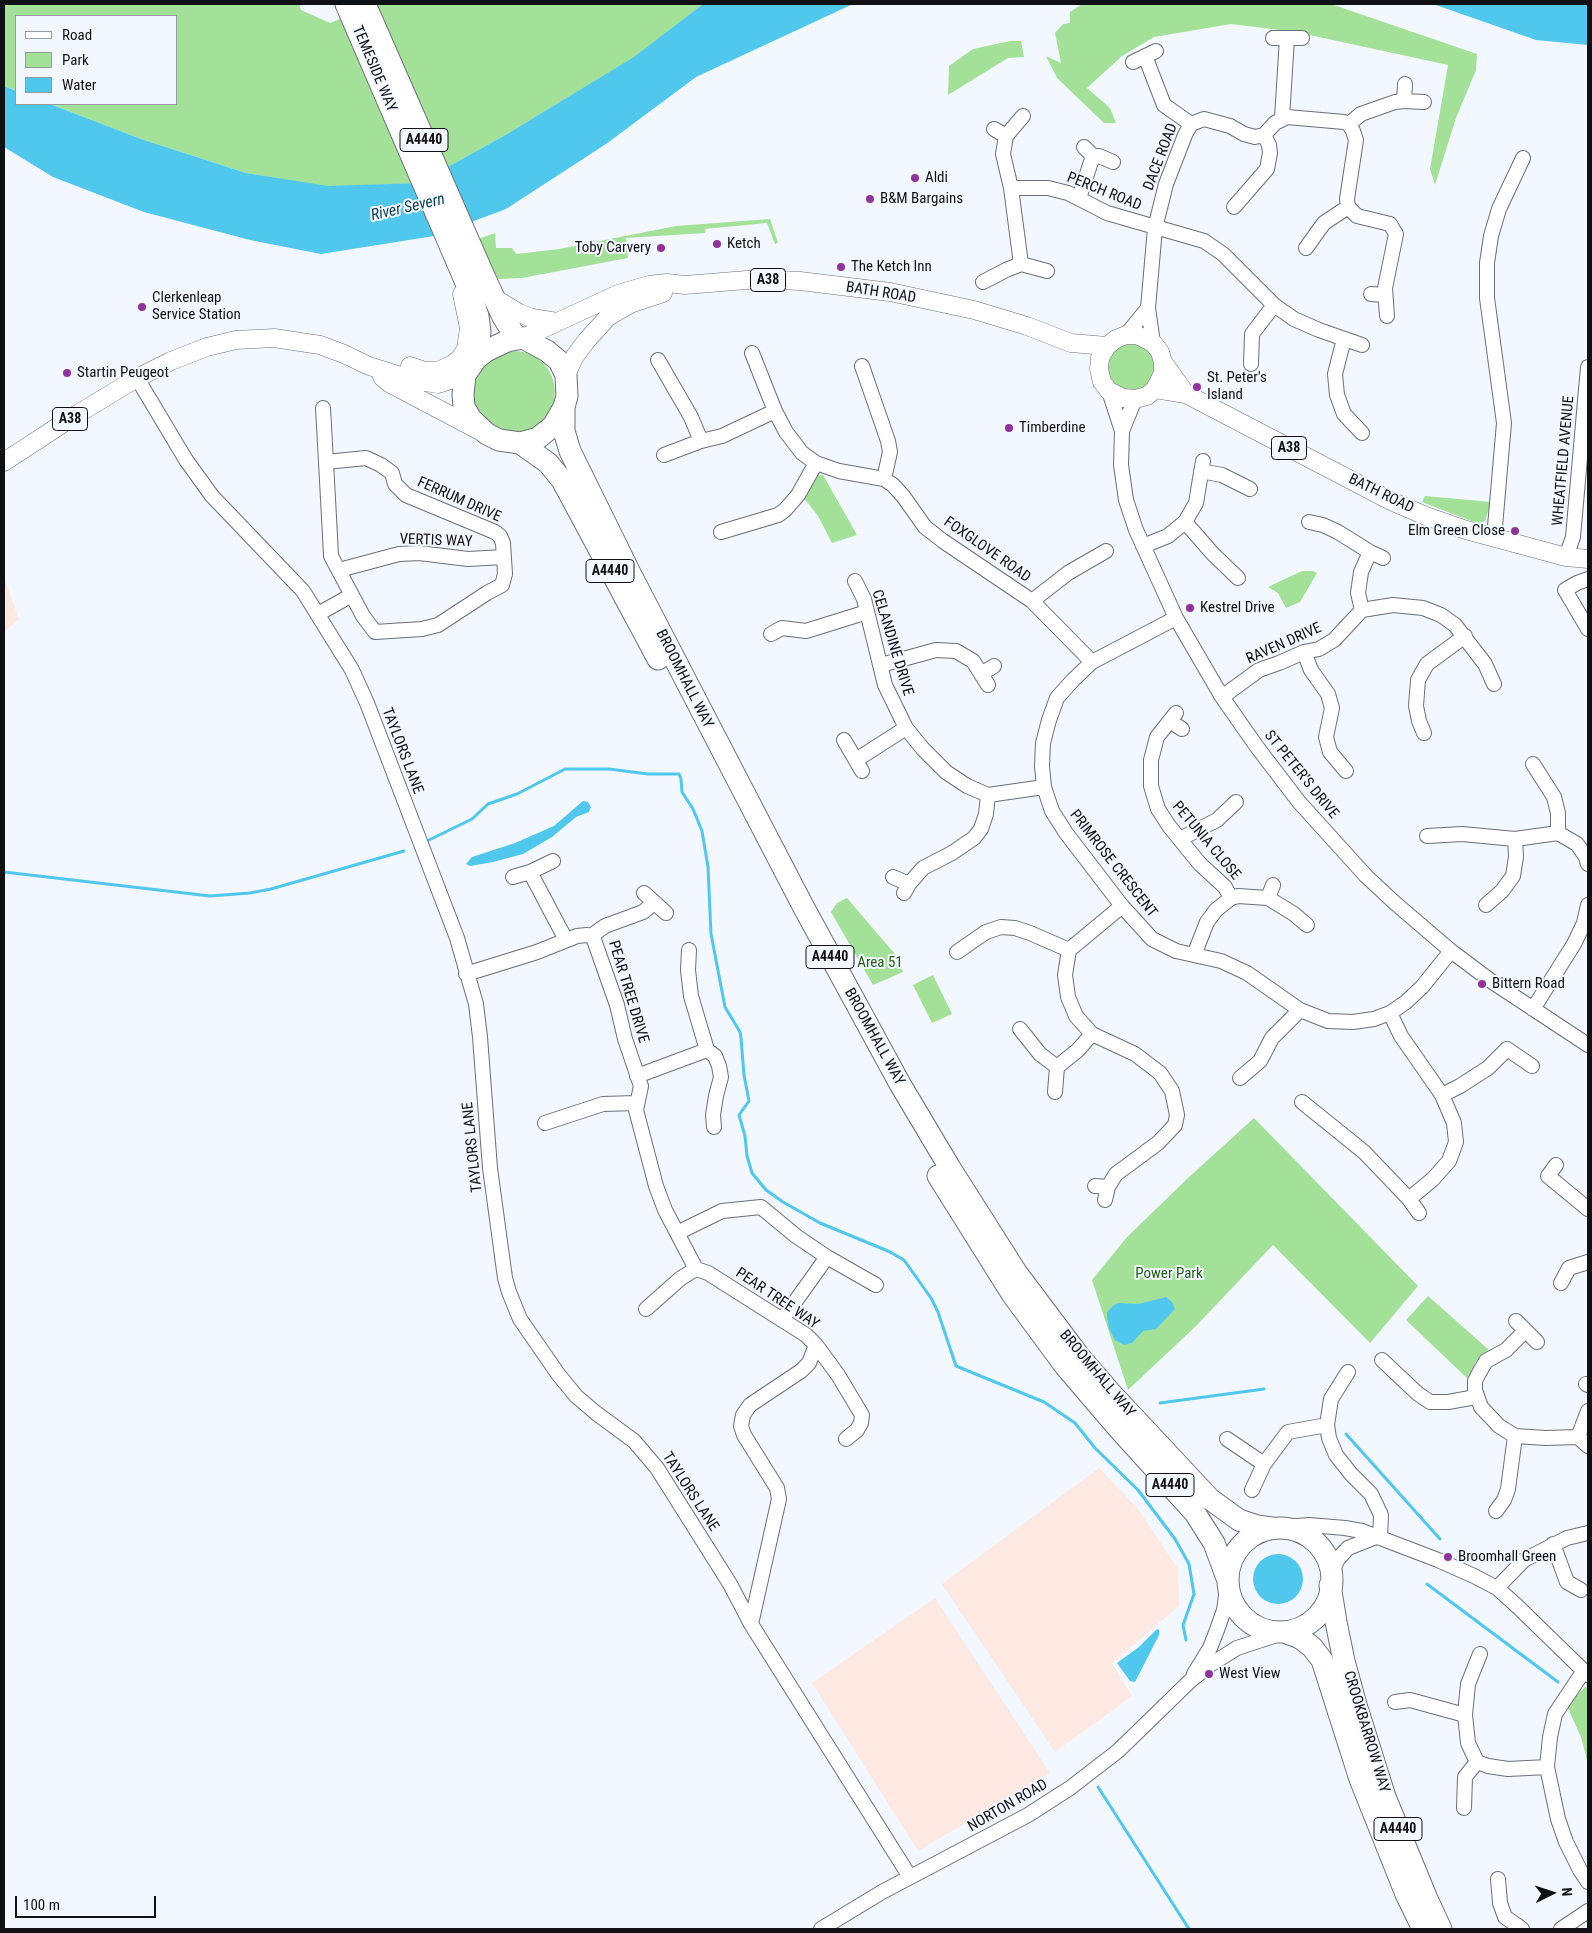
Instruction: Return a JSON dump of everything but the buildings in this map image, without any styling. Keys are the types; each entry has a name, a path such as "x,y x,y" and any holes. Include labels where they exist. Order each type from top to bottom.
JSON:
{"highway":[{"name":"TEMESIDE WAY","path":"346,4 437,214 458,272 478,316 480,332 471,367"},
{"name":"TEMESIDE WAY","path":"365,4 503,318 520,338"},
{"path":"520,338 547,351 559,361 566,375 567,396 564,407 552,426 538,438 520,443 499,440 486,434 471,418 464,407 463,394 471,367 486,351 507,341 520,338"},
{"name":"BROOMHALL WAY","path":"564,407 564,431 570,451 630,573 807,914 900,1084 955,1176 1016,1272 1079,1356 1210,1499 1239,1520 1257,1526 1278,1528"},
{"name":"BROOMHALL WAY","path":"520,443 548,463 562,480 879,1072 907,1123 984,1252 1012,1294 1066,1366 1118,1428 1195,1513 1214,1543 1227,1583"},
{"path":"1278,1528 1301,1532 1320,1546 1329,1563 1331,1579 1326,1601 1319,1612 1300,1628 1285,1633 1272,1631 1248,1620 1232,1601 1227,1583 1231,1560 1237,1550 1251,1538 1278,1528"},
{"name":"CROOKBARROW WAY","path":"1331,1579 1344,1661 1385,1797 1441,1929"},
{"name":"CROOKBARROW WAY","path":"1285,1633 1300,1638 1312,1646 1322,1660 1360,1779 1402,1885 1423,1929"}],"main road":[{"path":"369,366 410,366 425,371 438,371 453,364 460,358 466,349 469,328 458,272"},
{"name":"BATH ROAD","path":"520,338 618,294 649,285 667,282 685,285 759,279 800,281 890,292 974,310 1027,326 1071,343 1107,346"},
{"name":"BATH ROAD","path":"566,375 587,340 608,317 630,304 671,292 685,285"},
{"path":"494,298 519,313 532,318 557,322"},
{"path":"1099,369 1100,358 1107,346 1116,339 1126,335 1137,335 1153,343"},
{"name":"A38","path":"4,462 137,378 171,361 207,347 236,340 274,338 320,345 369,366 414,380 438,384 471,367"},
{"name":"BATH ROAD","path":"1071,343 1099,369 1102,382 1109,391"},
{"name":"BATH ROAD","path":"1153,343 1160,352 1163,362 1186,394"},
{"path":"1109,391 1123,398 1134,399 1146,396 1155,389 1163,373 1163,362"},
{"name":"A38","path":"369,366 389,383 486,434"},
{"name":"BATH ROAD","path":"1155,389 1186,394 1392,501 1426,516 1494,538 1566,557 1588,559"}],"street":[{"path":"1282,118 1280,38 1302,38"},
{"path":"1145,56 1164,105 1191,124"},
{"path":"1404,101 1405,84"},
{"path":"1349,124 1361,114 1404,101 1424,102"},
{"path":"1021,264 1011,188 1000,132 1022,116"},
{"path":"1234,207 1267,169 1270,153 1269,145 1264,135 1274,123 1282,118 1292,116 1349,124 1354,131 1356,140 1347,199 1348,207 1357,216 1390,224 1396,234 1378,295 1387,316"},
{"name":"DACE ROAD","path":"1153,343 1148,308 1154,228 1166,184 1191,124 1204,119 1230,126 1248,135 1264,135"},
{"path":"1079,198 1089,152 1112,162"},
{"path":"1494,538 1504,423 1487,298 1487,263 1491,236 1499,209 1508,186 1523,158"},
{"name":"PERCH ROAD","path":"1011,188 1048,188 1068,193 1107,213 1154,228 1180,233 1214,247 1274,305 1294,318 1362,345"},
{"path":"1312,246 1324,224 1348,207"},
{"path":"983,282 1021,264 1047,271"},
{"path":"1251,364 1252,334 1274,305"},
{"path":"1126,335 1148,308"},
{"path":"1344,339 1335,374 1341,410 1357,424"},
{"name":"FOXGLOVE ROAD","path":"752,353 766,374 775,411 786,432 802,453 816,463 839,471 884,480 903,496 925,526 1032,601 1092,662"},
{"path":"658,360 688,410 702,441"},
{"path":"862,366 888,441 890,452 884,480"},
{"name":"WHEATFIELD AVENUE","path":"1566,557 1573,538 1588,367"},
{"name":"TAYLORS LANE","path":"137,378 186,460 212,496 303,592 352,670 366,704 457,938 476,1004 480,1037 487,1150 505,1278 520,1319 558,1374 576,1396 596,1414 634,1441 657,1468 910,1877"},
{"name":"ST PETER'S DRIVE","path":"1109,391 1122,431 1122,465 1126,500 1143,546 1176,618 1222,697 1299,802 1341,849 1395,903 1451,951 1588,1045"},
{"name":"ST PETER'S DRIVE","path":"1122,431 1134,399"},
{"path":"324,408 326,462"},
{"path":"664,455 722,436 775,411"},
{"name":"FERRUM DRIVE","path":"366,458 392,473 395,484 406,495 495,532 500,536 504,557 505,574 502,585 438,625 422,629 375,632 363,616 331,556 326,462 366,458"},
{"path":"721,532 778,514 785,510 798,495 816,463"},
{"path":"1143,546 1168,536 1185,522 1196,503 1202,466 1250,489"},
{"path":"1185,522 1208,549 1238,578"},
{"path":"1309,522 1322,524 1376,555 1361,572 1358,593 1362,610 1393,605 1423,608 1441,615 1455,625 1465,636 1485,664 1494,684"},
{"path":"1032,601 1068,573 1106,551"},
{"name":"VERTIS WAY","path":"339,570 400,554 419,553 468,559 504,557"},
{"path":"1588,579 1566,590 1588,629"},
{"name":"CELANDINE DRIVE","path":"855,581 864,599 885,685 906,728 923,749 946,772 967,786 988,795"},
{"path":"318,614 352,595"},
{"name":"RAVEN DRIVE","path":"1222,697 1259,670 1304,652 1319,649 1334,640 1362,610"},
{"path":"778,626 806,631 867,612"},
{"name":"PRIMROSE CRESCENT","path":"1176,618 1092,662 1057,698 1049,720 1044,743 1042,766 1044,787 1052,811 1066,833 1122,906 1152,939 1176,951 1221,961 1246,973 1300,1010 1328,1021 1353,1022 1374,1019 1390,1013 1406,1002 1422,987 1451,951"},
{"path":"1424,733 1418,721 1416,706 1418,680 1427,664 1465,636"},
{"path":"881,666 936,650 956,651 972,661 984,679 994,666"},
{"path":"1304,652 1311,670 1328,694 1332,708 1326,737 1330,752 1346,771"},
{"name":"PETUNIA CLOSE","path":"1176,721 1157,737 1151,760 1151,786 1158,809 1169,826 1200,864 1225,887 1231,898"},
{"path":"844,740 859,766 906,728"},
{"path":"1534,764 1554,797 1558,813 1558,834"},
{"path":"893,877 906,888 923,868 958,850 974,838 981,829 986,814 988,795 1044,787"},
{"path":"1180,839 1217,820 1236,802"},
{"path":"1427,836 1462,834 1515,839 1558,834 1577,844 1586,856 1588,864"},
{"path":"1486,905 1502,891 1513,876 1516,857 1515,839"},
{"path":"513,877 530,872 553,861"},
{"path":"530,872 566,940"},
{"path":"1194,955 1207,922 1216,910 1231,898 1271,892 1307,924"},
{"path":"590,936 604,926 643,912 649,898 666,913"},
{"path":"1533,1009 1574,944 1584,923 1588,905"},
{"path":"1103,1191 1116,1174 1158,1143 1172,1128 1177,1115 1172,1092 1160,1073 1135,1054 1092,1034 1076,1016 1068,997 1064,974 1069,950 1122,906"},
{"path":"957,952 986,932 1001,927 1015,928 1030,933 1069,950"},
{"name":"PEAR TREE DRIVE","path":"466,974 537,952 577,936 590,936 595,940 641,1086 636,1110 656,1186 665,1210 696,1269"},
{"path":"689,950 688,970 691,996 707,1050 714,1056 719,1066 720,1077 713,1115 714,1127"},
{"path":"1240,1078 1260,1061 1272,1038 1300,1010"},
{"path":"1390,1013 1401,1036 1442,1095 1454,1124 1456,1142 1450,1161 1433,1179 1409,1199"},
{"path":"1020,1029 1040,1054 1057,1067"},
{"path":"1055,1092 1057,1067 1078,1050 1092,1034"},
{"path":"1442,1095 1488,1068 1508,1049 1532,1066"},
{"path":"637,1076 707,1050"},
{"path":"1302,1102 1364,1152 1409,1199 1419,1213"},
{"path":"545,1123 603,1104 636,1103"},
{"path":"1556,1165 1548,1176 1588,1210"},
{"path":"678,1233 722,1212 761,1207 796,1236 827,1257 876,1285"},
{"path":"782,1320 827,1257"},
{"path":"1561,1282 1569,1268 1588,1262"},
{"path":"646,1310 681,1278 696,1269"},
{"name":"PEAR TREE WAY","path":"696,1269 708,1273 806,1335 816,1345 809,1363 801,1371 750,1405 743,1415 741,1426 744,1436 777,1488 778,1499 752,1624"},
{"path":"1537,1342 1521,1326 1506,1350 1490,1358 1482,1367 1475,1381 1476,1397 1486,1413 1499,1426 1515,1436 1583,1441 1588,1411"},
{"path":"816,1345 838,1375 862,1415 862,1422 858,1430 846,1438"},
{"path":"1382,1360 1416,1393 1430,1402 1448,1402 1476,1397"},
{"path":"1348,1372 1331,1399 1327,1425 1329,1438 1336,1455 1351,1474 1371,1494 1381,1515 1378,1537"},
{"path":"1252,1490 1264,1464 1288,1432 1327,1425"},
{"path":"1496,1511 1508,1490 1515,1436"},
{"path":"1227,1439 1264,1464"},
{"path":"1278,1528 1303,1525 1362,1531 1438,1560 1497,1588 1586,1673 1555,1714 1546,1767 1558,1819 1566,1842 1588,1882"},
{"path":"1497,1588 1524,1560 1553,1544 1588,1533"},
{"path":"1331,1579 1338,1559 1348,1548 1378,1537"},
{"path":"1553,1544 1567,1582 1581,1590"},
{"name":"NORTON ROAD","path":"1190,1681 1210,1648 1217,1630 1224,1610 1227,1583"},
{"name":"NORTON ROAD","path":"821,1929 910,1877 1028,1815 1070,1788 1118,1751 1190,1681 1237,1648 1285,1633"},
{"path":"1480,1654 1468,1684 1465,1715 1468,1743 1477,1762 1508,1769 1546,1767"},
{"path":"1395,1702 1410,1700 1465,1715"},
{"path":"1464,1808 1465,1777 1477,1762"},
{"path":"1498,1879 1500,1903 1505,1916 1522,1929"},
{"path":"1561,1929 1588,1911"}],"shaded area":[{"path":"4,578 19,619 4,632"},
{"path":"1099,1468 1138,1509 1178,1569 1179,1606 1112,1663 1132,1696 1055,1752 942,1584"},
{"path":"935,1598 1050,1773 918,1851 812,1683"}],"green space":[{"path":"4,4 299,4 301,10 330,23 375,4 703,4 635,57 507,134 419,183 328,187 246,173 141,139 53,105 178,105 178,15 15,15 15,91 4,86"},
{"path":"1082,4 1331,4 1477,54 1476,70 1456,118 1435,185 1430,169 1448,65 1296,32 1231,24 1154,37 1122,56 1087,88 1110,108 1116,123 1104,123 1057,78 1046,56 1061,63 1055,33 1063,24 1070,23 1070,12"},
{"path":"1010,41 1021,41 1024,57 1008,58 948,95 949,66 973,49"},
{"path":"770,219 778,243 775,244 767,223 705,229 705,233 626,238 628,258 522,278 498,279 475,240 495,233 496,248 512,248 516,254 559,249 676,226"},
{"path":"1126,344 1136,344 1145,348 1151,354 1154,359 1154,377 1145,388 1136,392 1126,392 1117,388 1111,382 1107,373 1107,363 1111,354 1117,348"},
{"path":"514,351 530,354 543,363 552,376 555,392 552,408 543,421 530,430 514,433 498,430 485,421 476,408 473,392 476,376 485,363 498,354"},
{"path":"818,475 823,475 857,535 832,543 818,516 804,498"},
{"path":"1425,496 1491,502 1485,521 1479,524 1422,502"},
{"path":"1302,571 1317,573 1300,602 1286,608 1278,593 1268,587"},
{"name":"Area 51","path":"847,898 894,953 903,972 873,985 831,912 837,903"},
{"path":"933,975 952,1014 932,1023 913,985"},
{"name":"Power Park","path":"1254,1118 1418,1286 1370,1343 1273,1245 1196,1326 1128,1390 1092,1280 1127,1237"},
{"path":"1428,1296 1489,1350 1476,1361 1468,1379 1406,1320"},
{"path":"1585,1687 1588,1688 1588,1764 1581,1737 1567,1706"}],"water":[{"name":"River Severn","path":"703,4 853,4 696,77 606,144 506,209 434,236 321,254 250,240 144,212 53,177 4,147 4,86 15,91 15,105 53,105 141,139 246,173 328,186 419,183 507,134 634,57"},
{"path":"1433,4 1588,4 1588,45 1536,40"},
{"path":"583,801 588,802 591,807 589,812 576,817 552,837 523,854 493,862 470,866 466,864 472,857 515,843 554,826"},
{"path":"1166,1297 1172,1302 1175,1309 1156,1329 1143,1331 1132,1343 1124,1345 1115,1340 1109,1329 1107,1316 1107,1312 1114,1305 1118,1303 1138,1304"},
{"path":"1273,1554 1283,1554 1296,1561 1303,1574 1303,1584 1296,1597 1283,1604 1273,1604 1264,1600 1257,1593 1253,1584 1253,1574 1257,1565 1264,1558"},
{"path":"1157,1629 1159,1630 1159,1635 1135,1682 1130,1681 1117,1663 1139,1647"}],"waterway":[{"path":"427,841 472,819 488,804 517,794 565,769 609,769 648,774 679,774 682,792 693,809 702,831 708,867 711,934 725,1007 740,1032 744,1075 749,1101 739,1115 752,1173 766,1190 783,1202 820,1223 888,1251 904,1260 931,1298 938,1312 956,1366 1044,1402 1075,1423 1095,1448 1138,1490 1175,1539 1189,1564 1194,1594 1183,1625 1186,1640"},
{"path":"4,872 210,896 250,893 271,889 404,851"},
{"path":"1160,1403 1264,1389"},
{"path":"1346,1434 1440,1539"},
{"path":"1427,1584 1558,1682"},
{"path":"1098,1787 1189,1929"}],"place":[{"name":"Aldi","path":"915,178"},
{"name":"B&M Bargains","path":"870,199"},
{"name":"Ketch","path":"717,244"},
{"name":"Toby Carvery","path":"661,248"},
{"name":"The Ketch Inn","path":"841,267"},
{"name":"Clerkenleap Service Station","path":"142,307"},
{"name":"Startin Peugeot","path":"67,373"},
{"name":"St. Peter's Island","path":"1197,387"},
{"name":"Timberdine","path":"1009,428"},
{"name":"Elm Green Close","path":"1515,531"},
{"name":"Kestrel Drive","path":"1190,608"},
{"name":"Bittern Road","path":"1482,984"},
{"name":"Broomhall Green","path":"1448,1557"},
{"name":"West View","path":"1209,1674"}]}
